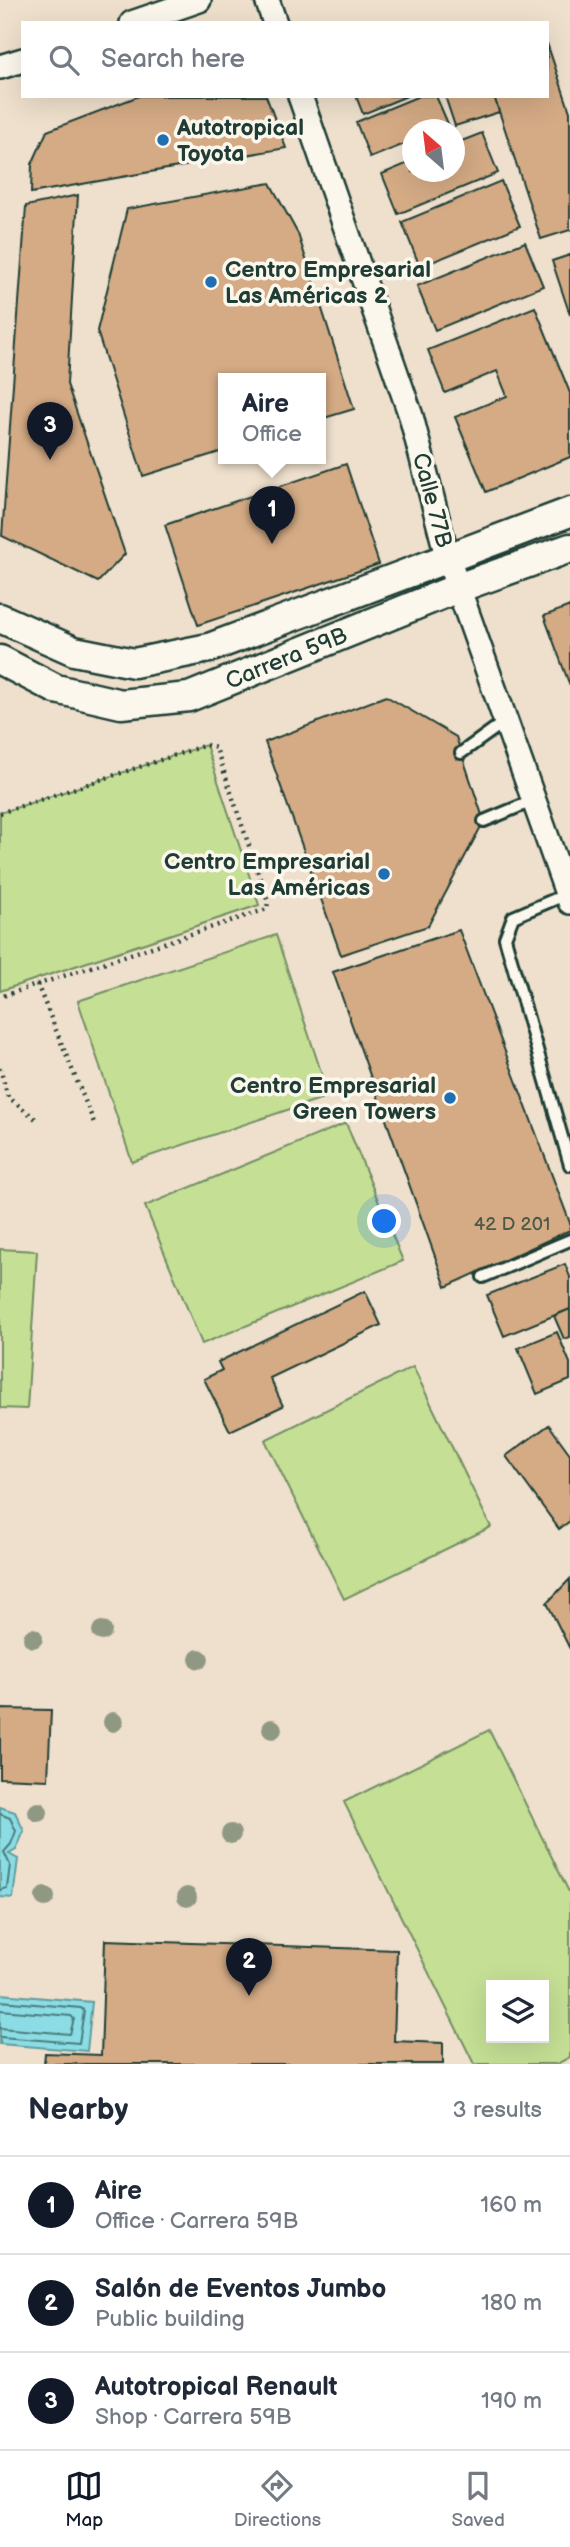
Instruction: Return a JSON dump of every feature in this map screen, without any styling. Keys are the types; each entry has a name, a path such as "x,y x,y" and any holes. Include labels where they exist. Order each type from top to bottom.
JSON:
{"street":[{"path":"138,21 199,0"},
{"path":"267,0 274,21"},
{"path":"0,67 21,61"},
{"name":"Calle 77B","path":"301,98 411,416 447,556 568,898"},
{"name":"Carrera 59B","path":"0,618 74,651 134,663 209,648 447,556 570,512"},
{"name":"Carrera 59B","path":"0,660 56,689 121,705 189,697 458,588 570,548"}],"lane":[{"path":"461,753 505,722"},
{"path":"484,821 535,800"},
{"path":"568,898 513,917 505,938 570,1165"},
{"path":"483,1277 570,1240"}],"path":[{"path":"0,813 212,746 216,748 268,902 267,909 0,998"},
{"path":"37,984 94,1125"},
{"path":"0,1068 8,1097 37,1120"}],"green space":[{"path":"206,745 259,905 0,991 0,813"},
{"path":"276,935 329,1096 132,1162 78,1001"},
{"path":"346,1123 403,1261 202,1344 145,1206"},
{"path":"0,1249 37,1251 27,1409 0,1408"},
{"path":"413,1367 491,1527 344,1599 265,1440"},
{"path":"489,1730 570,1894 570,2057 557,2064 474,2064 344,1802"}],"water":[{"path":"0,1807 15,1812 24,1831 16,1850 9,1854 18,1859 13,1898 0,1897"},
{"path":"0,1994 92,2002 87,2051 0,2044"}],"building":[{"path":"549,49 570,112 570,230 541,239 495,98 549,98"},
{"name":"Autotropical Toyota","path":"134,98 267,98 286,148 31,193 32,164 47,131"},
{"path":"357,98 402,98 363,114"},
{"path":"414,98 437,98 446,119 402,119 402,145 370,158 356,122"},
{"path":"446,98 495,98 499,112 465,123 465,119 453,119"},
{"path":"482,133 498,173 398,214 382,174 402,166 402,182 465,182 465,140"},
{"path":"501,181 520,226 420,267 402,222"},
{"name":"Centro Empresarial Las Américas 2","path":"270,183 298,234 354,409 326,417 326,373 218,373 218,453 143,476 97,331 127,209"},
{"path":"78,195 67,384 125,554 98,582 2,536 26,206"},
{"path":"525,242 543,286 435,330 417,286"},
{"path":"570,255 570,315 552,261"},
{"path":"535,307 570,393 570,457 486,492 455,417 507,396 497,371 445,393 428,350"},
{"path":"346,464 379,564 198,625 165,525"},
{"path":"570,606 570,686 544,616"},
{"name":"Centro Empresarial Las Américas","path":"386,696 456,737 484,821 428,926 341,955 265,742"},
{"name":"Centro Empresarial Green Towers","path":"459,930 570,1223 570,1230 446,1287 333,972"},
{"path":"565,1264 570,1277 570,1309 504,1336 487,1295"},
{"path":"365,1291 381,1325 270,1378 283,1406 230,1431 204,1379 222,1370 218,1362"},
{"path":"570,1309 570,1337 564,1339 554,1316"},
{"path":"557,1332 570,1363 570,1380 537,1394 518,1348"},
{"path":"549,1425 570,1454 570,1521 559,1529 506,1456"},
{"path":"570,1579 570,1649 547,1603"},
{"path":"0,1709 51,1710 48,1780 0,1778"},
{"path":"105,1940 397,1950 394,2041 443,2043 443,2064 44,2064 45,2053 101,2055"}],"place":[{"name":"Autotropical Toyota","path":"163,140"},
{"name":"Centro Empresarial Las Américas 2","path":"211,282"},
{"name":"Autotropical Renault","path":"50,460"},
{"name":"Aire","path":"272,544"},
{"name":"Centro Empresarial Las Américas","path":"384,874"},
{"name":"Centro Empresarial Green Towers","path":"450,1098"},
{"name":"Salón de Eventos Jumbo","path":"249,1996"}]}
